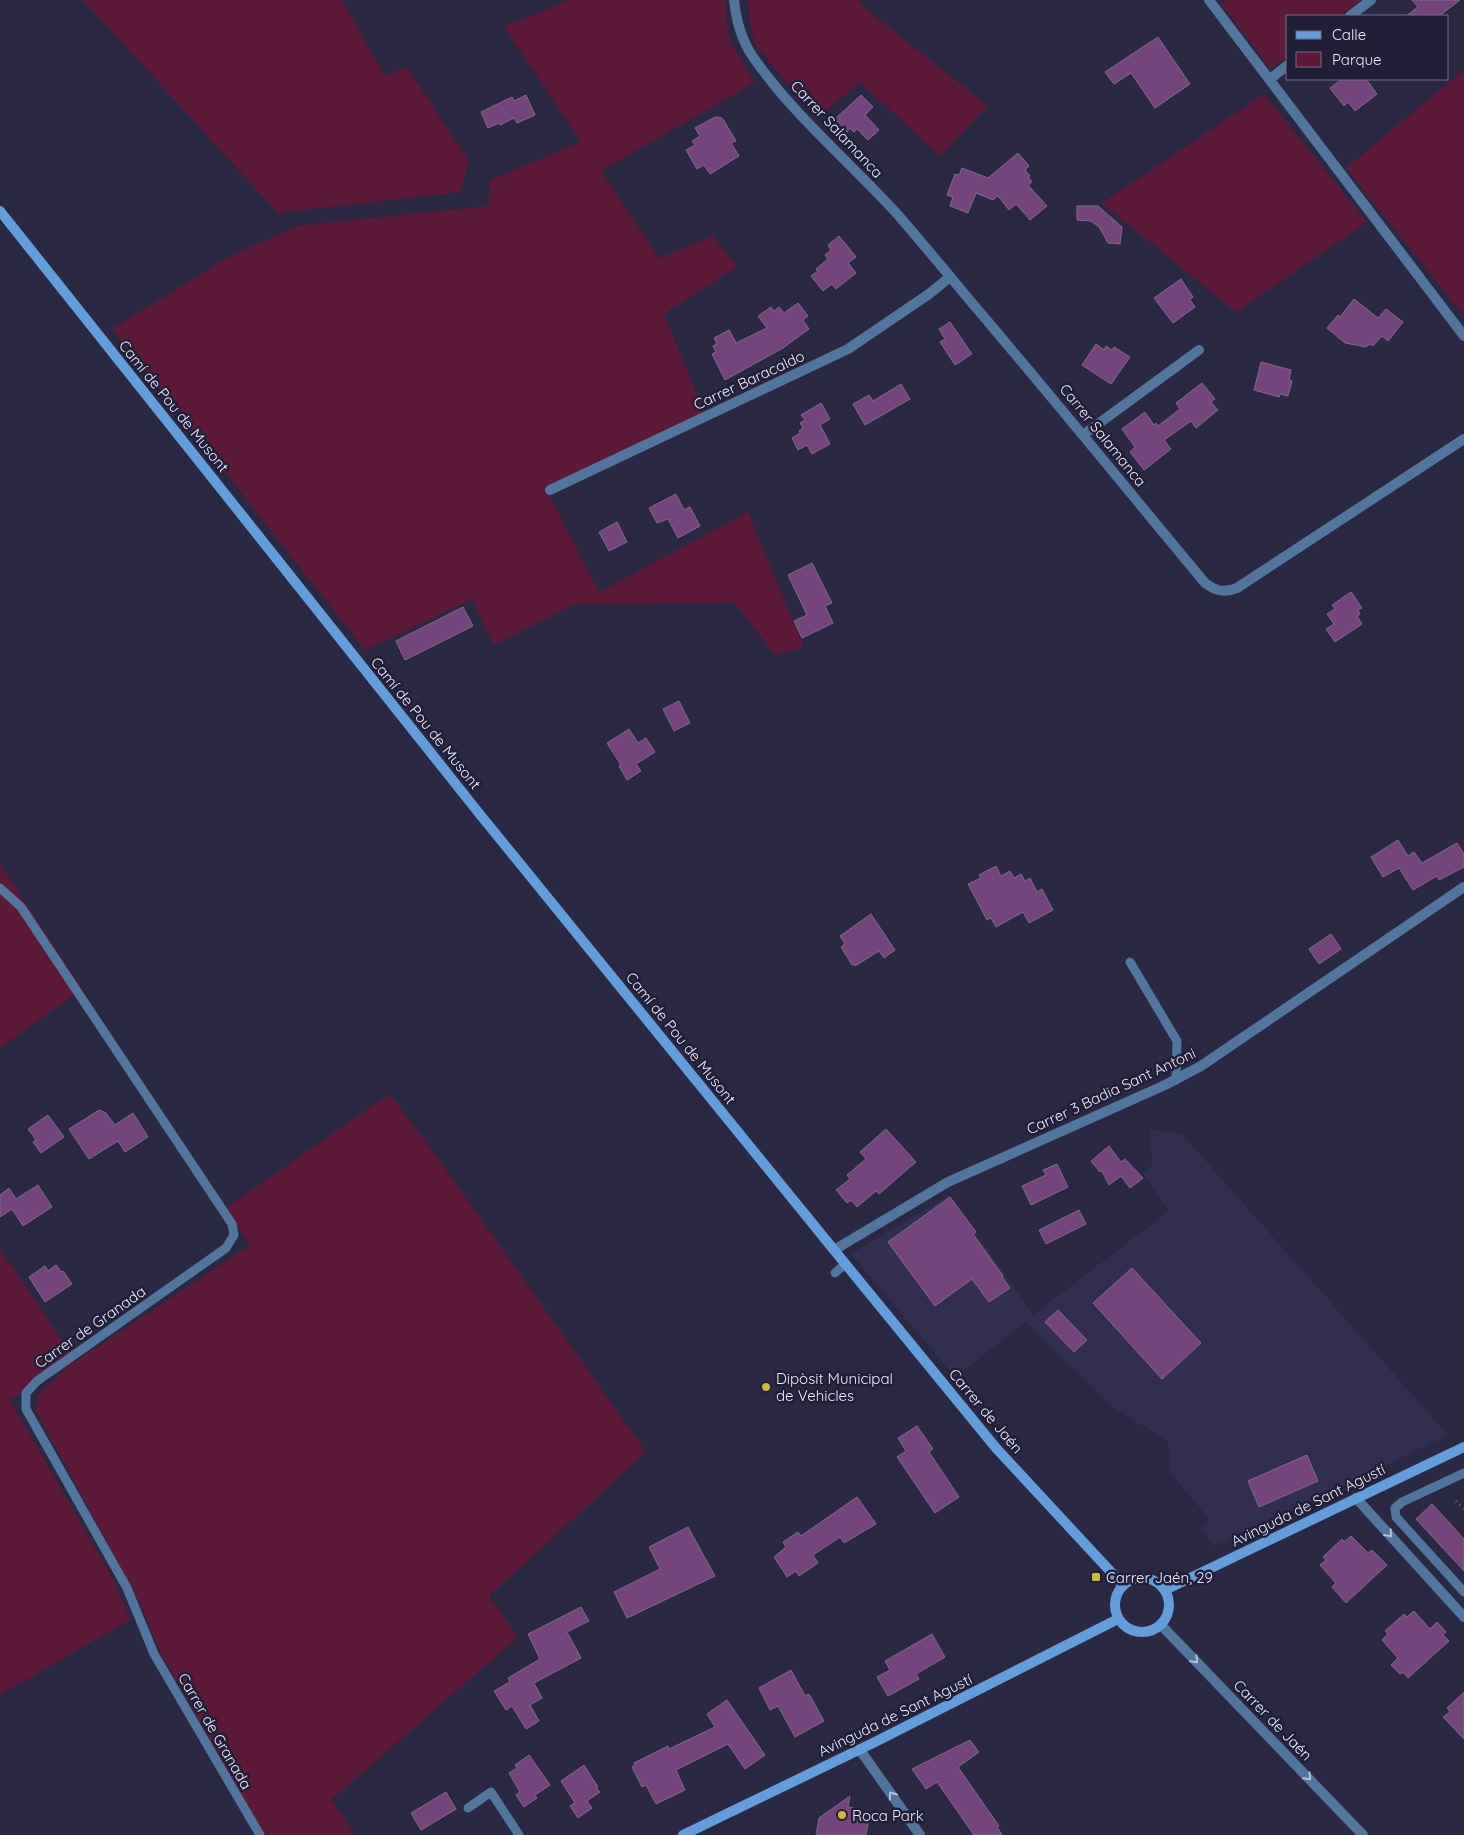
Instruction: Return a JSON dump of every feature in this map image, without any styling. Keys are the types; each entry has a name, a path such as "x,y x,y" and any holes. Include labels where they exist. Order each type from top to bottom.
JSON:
{"street":[{"name":"Carrer Salamanca","path":"734,0 736,18 752,55 771,80 816,133 857,172 899,217 1205,583 1216,590 1228,592 1237,588 1464,439"},
{"path":"1209,0 1464,336"},
{"path":"1351,15 1371,0"},
{"path":"1270,79 1286,67"},
{"name":"Camí de Pou de Musont","path":"0,211 478,812 834,1250"},
{"name":"Carrer Baracaldo","path":"550,490 848,350 929,294 950,277"},
{"path":"1083,435 1199,350"},
{"name":"Carrer 3 Badia Sant Antoni","path":"834,1250 948,1182 1176,1080 1201,1066 1464,887"},
{"name":"Carrer de Jaén","path":"834,1250 996,1448 1123,1585"},
{"name":"Avinguda de Sant Agustí","path":"1165,1590 1464,1447"},
{"path":"1356,1498 1464,1617"},
{"path":"1147,1578 1155,1581 1165,1590 1170,1604 1169,1611 1161,1625 1155,1629 1142,1632 1132,1631 1118,1619 1114,1602 1119,1589 1130,1580 1147,1578"},
{"name":"Avinguda de Sant Agustí","path":"683,1835 860,1750 1118,1619"},
{"name":"Carrer de Jaén","path":"1161,1625 1363,1835"},
{"path":"860,1750 920,1835"}],"lane":[{"name":"Carrer de Granada","path":"0,888 21,907 232,1224 234,1236 226,1248 38,1381 26,1393 26,1409 127,1588 154,1654 260,1835"},
{"path":"1130,962 1177,1041 1176,1080"},
{"path":"835,1273 845,1264"},
{"path":"1464,1473 1402,1502 1395,1508 1396,1517 1464,1592"},
{"path":"468,1808 491,1792 519,1835"}],"path":[{"path":"1456,1501 1464,1509"}],"shaded area":[{"path":"1150,1129 1182,1134 1448,1435 1264,1525 1214,1546 1200,1528 1210,1520 1170,1473 1168,1441 1112,1407 1026,1322 955,1377 851,1254 949,1195 1033,1315 1169,1211 1143,1174 1152,1164"}],"green space":[{"path":"83,0 342,0 385,76 407,67 469,161 460,192 278,213"},
{"path":"570,0 725,0 729,41 755,82 601,171 659,258 713,236 737,267 664,314 704,412 545,487 599,592 748,512 804,648 775,655 735,603 575,604 494,645 472,599 365,650 112,329 225,259 297,226 488,206 490,180 581,142 504,27"},
{"path":"747,0 859,0 867,10 988,106 940,156 860,82 816,119 754,43"},
{"path":"1226,0 1361,0 1341,15 1286,15 1286,58 1271,69 1221,4"},
{"path":"1464,70 1464,316 1346,168"},
{"path":"1264,94 1367,222 1236,312 1102,203"},
{"path":"0,864 82,989 0,1048"},
{"path":"389,1094 427,1143 646,1452 489,1596 518,1637 331,1800 356,1835 264,1835 160,1652 143,1609 36,1411 38,1394 73,1364 10,1400 112,1577 130,1620 0,1695 0,1249 76,1361 250,1245 226,1208"}],"building":[{"path":"1412,0 1460,0 1440,15 1407,15 1418,7"},
{"path":"1158,37 1190,84 1155,108 1131,73 1114,84 1105,72"},
{"path":"1341,80 1367,80 1377,94 1355,111 1348,102 1344,106 1330,88"},
{"path":"526,95 535,115 517,123 514,118 500,125 499,123 488,128 481,112 512,97 514,101"},
{"path":"861,95 873,107 865,115 879,130 868,140 857,129 854,132 850,128 847,132 835,119"},
{"path":"715,117 722,118 724,121 736,141 731,143 739,156 710,174 704,165 697,169 686,150 695,145 692,141 700,136 695,128"},
{"path":"1018,153 1029,166 1025,170 1032,182 1028,185 1047,206 1030,220 1016,204 1009,210 998,196 993,200 976,193 968,213 950,206 953,197 947,195 955,174 959,175 962,168 988,178"},
{"path":"1077,206 1098,206 1122,227 1120,244 1108,243 1099,227 1091,221 1077,220"},
{"path":"839,236 856,257 848,263 856,273 836,289 832,284 823,291 811,276 828,259 825,255 831,250 828,245"},
{"path":"1181,279 1193,297 1190,300 1195,307 1173,323 1154,298"},
{"path":"1354,299 1378,318 1386,309 1403,322 1388,341 1382,336 1373,346 1370,344 1366,347 1345,343 1327,328 1338,315 1340,317"},
{"path":"798,303 808,316 803,320 809,329 783,348 725,380 712,354 716,352 713,346 717,344 714,338 729,330 736,343 767,328 758,316 771,307 774,311 779,307 784,313"},
{"path":"950,322 972,354 955,365 940,342 945,339 939,329"},
{"path":"1096,344 1104,350 1106,346 1112,350 1114,347 1130,357 1111,384 1082,365"},
{"path":"1261,362 1291,370 1289,380 1292,381 1288,396 1280,394 1279,397 1254,390"},
{"path":"1202,383 1215,399 1211,402 1218,410 1196,428 1191,421 1164,440 1171,449 1144,470 1130,452 1135,447 1122,429 1145,412 1154,425 1156,423 1158,426 1180,409 1176,403"},
{"path":"901,384 910,399 865,425 853,404 869,395 873,401"},
{"path":"821,403 830,419 820,425 830,444 812,454 807,445 798,450 792,438 800,433 799,431 803,428 800,423 805,420 801,415"},
{"path":"676,494 684,510 690,507 700,526 678,538 668,519 657,523 649,508"},
{"path":"617,522 627,542 609,551 599,532"},
{"path":"812,563 832,603 825,606 833,623 802,638 794,621 807,615 788,575"},
{"path":"1351,592 1362,608 1358,610 1360,614 1357,616 1362,624 1335,642 1326,629 1334,624 1327,614 1335,609 1332,605"},
{"path":"463,607 473,626 405,660 396,641"},
{"path":"679,701 690,723 674,731 663,709"},
{"path":"629,729 638,743 646,738 655,752 636,764 641,771 627,780 619,766 621,765 607,743"},
{"path":"1398,840 1408,856 1414,852 1422,863 1457,843 1464,854 1464,867 1439,880 1437,876 1413,890 1399,868 1383,877 1371,857"},
{"path":"996,866 1001,876 1010,871 1014,878 1021,874 1025,881 1030,878 1037,892 1042,889 1053,910 1029,923 1023,912 996,927 991,918 987,920 968,884 981,878 979,875"},
{"path":"871,914 895,950 884,958 879,951 855,966 854,964 852,965 841,947 845,944 840,936"},
{"path":"1331,934 1341,949 1319,964 1309,949"},
{"path":"99,1110 106,1113 115,1125 133,1113 148,1137 125,1152 118,1141 89,1159 69,1129"},
{"path":"48,1115 64,1137 41,1153 33,1142 36,1140 28,1129"},
{"path":"886,1129 916,1162 879,1194 876,1191 857,1207 851,1200 847,1203 836,1190 850,1179 847,1175 866,1159 860,1152"},
{"path":"1109,1146 1121,1162 1125,1159 1143,1178 1130,1188 1121,1176 1109,1185 1102,1171 1100,1172 1091,1161"},
{"path":"1057,1164 1068,1187 1031,1205 1022,1186 1046,1175 1043,1170"},
{"path":"38,1185 52,1207 23,1226 12,1209 0,1217 0,1195 9,1188 16,1199"},
{"path":"950,1197 976,1232 973,1234 1010,1288 989,1302 972,1279 935,1306 888,1242"},
{"path":"1079,1210 1086,1224 1046,1244 1039,1230"},
{"path":"56,1265 72,1284 45,1302 29,1277 45,1266 48,1271"},
{"path":"1132,1268 1201,1343 1162,1379 1093,1303"},
{"path":"1058,1310 1087,1340 1074,1352 1045,1322"},
{"path":"917,1426 933,1449 929,1452 959,1497 935,1513 897,1457 906,1451 898,1438"},
{"path":"1307,1455 1318,1481 1259,1507 1248,1481"},
{"path":"857,1497 876,1524 844,1543 840,1537 813,1555 818,1563 799,1576 796,1571 787,1577 774,1557 786,1547 783,1542 798,1532 801,1536"},
{"path":"1432,1504 1464,1539 1464,1571 1416,1519"},
{"path":"688,1527 715,1576 627,1618 614,1592 660,1569 649,1547"},
{"path":"1351,1536 1368,1553 1372,1550 1387,1565 1346,1603 1332,1587 1336,1583 1320,1565 1326,1560 1323,1557 1342,1539 1344,1542"},
{"path":"581,1607 589,1621 567,1632 581,1658 534,1683 542,1698 530,1705 539,1721 526,1729 512,1706 506,1710 494,1691 510,1682 508,1678 540,1659 528,1634"},
{"path":"1414,1611 1430,1629 1437,1622 1446,1632 1443,1635 1449,1641 1408,1678 1403,1672 1400,1674 1391,1665 1398,1658 1382,1640 1388,1634 1385,1631 1404,1614 1407,1617"},
{"path":"932,1634 945,1657 916,1674 919,1679 888,1696 877,1677 890,1670 885,1661"},
{"path":"791,1670 805,1696 809,1694 824,1721 795,1737 778,1706 770,1710 759,1688"},
{"path":"1464,1692 1464,1739 1443,1717 1450,1712 1447,1708"},
{"path":"727,1700 765,1755 745,1769 728,1744 676,1770 685,1790 656,1804 646,1785 642,1787 632,1767 635,1765 634,1763 668,1746 669,1749 715,1727 707,1714"},
{"path":"970,1740 979,1752 958,1767 999,1826 997,1827 1002,1835 974,1835 937,1782 926,1789 912,1769"},
{"path":"529,1755 550,1785 535,1795 537,1798 524,1807 516,1795 520,1792 509,1773 517,1768 515,1765"},
{"path":"584,1765 600,1792 587,1801 592,1808 578,1818 570,1806 575,1803 561,1781"},
{"path":"446,1792 456,1809 421,1830 411,1813"},
{"name":"Roca Park","path":"850,1796 848,1807 860,1809 859,1817 869,1819 866,1835 816,1835 819,1818"}],"place":[{"name":"Dipòsit Municipal de Vehicles","path":"766,1387"},
{"name":"Carrer Jaén, 29","path":"1096,1577"},
{"name":"Roca Park","path":"842,1815"}]}
